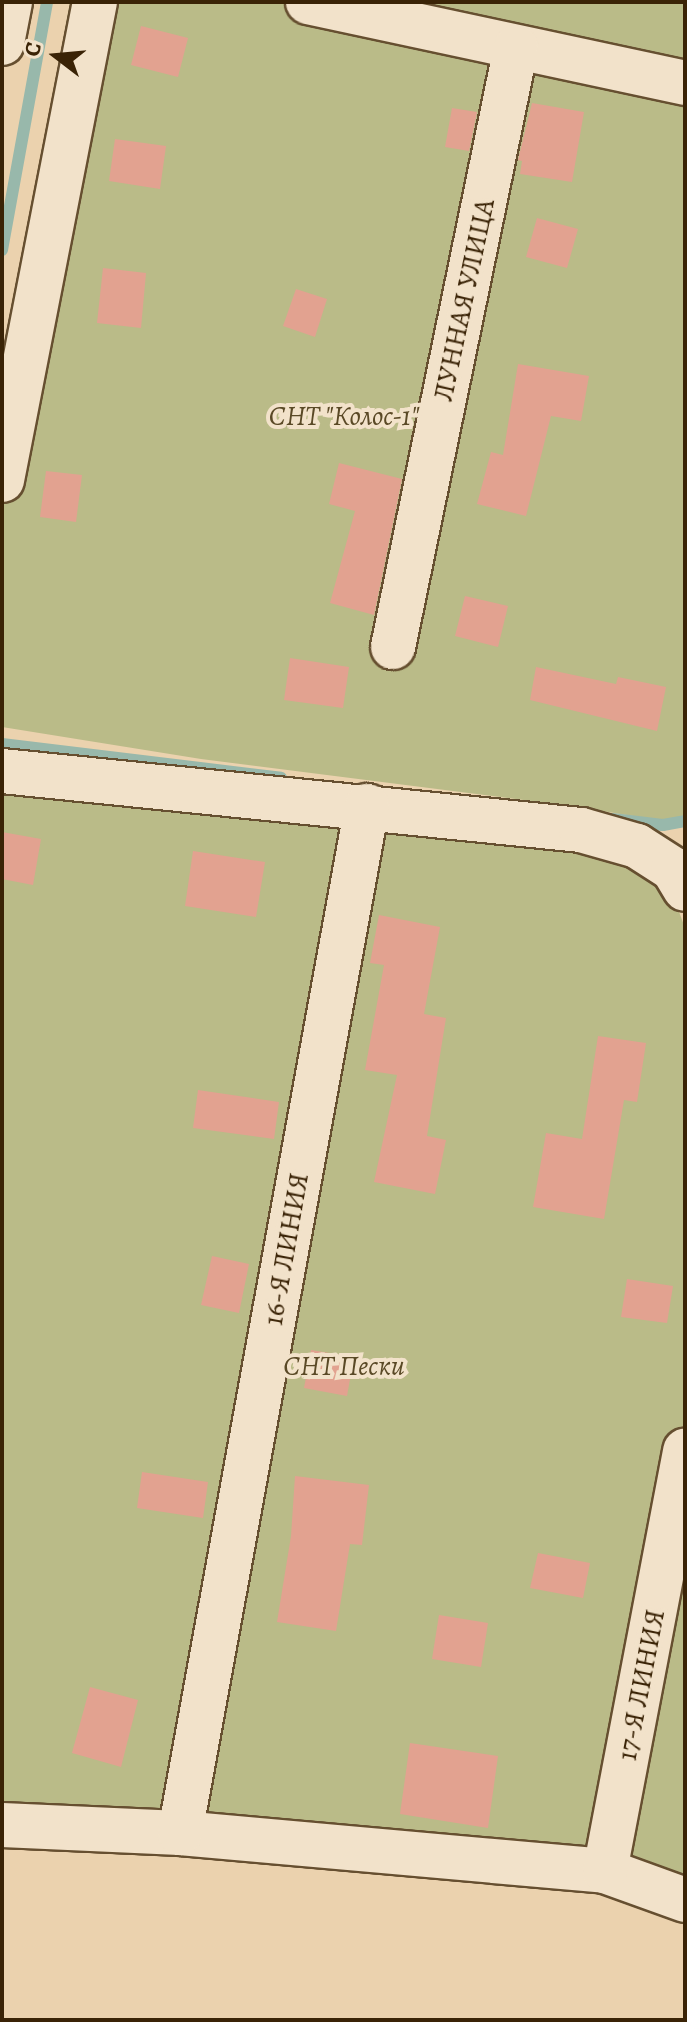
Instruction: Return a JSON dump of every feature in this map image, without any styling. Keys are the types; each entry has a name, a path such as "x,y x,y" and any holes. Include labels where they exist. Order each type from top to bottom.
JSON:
{"street":[{"path":"2,43 10,2"},
{"path":"2,480 95,2"},
{"path":"308,2 685,83"},
{"name":"ЛУННАЯ УЛИЦА","path":"393,647 516,47"},
{"path":"2,771 581,830 637,846 673,869 685,889"},
{"name":"16-Я ЛИНИЯ","path":"180,1833 367,806"},
{"name":"17-Я ЛИНИЯ","path":"605,1871 685,1451"},
{"path":"2,1825 180,1833 605,1871 685,1900"}],"green space":[{"name":"СНТ \"Колос-1\"","path":"70,2 685,2 685,829 682,824 578,807 201,759 2,727 2,380"},
{"name":"СНТ Пески","path":"2,787 570,849 630,863 671,890 685,928 685,1888 2,1804"}],"building":[{"path":"141,26 188,38 178,77 131,65"},
{"path":"532,103 584,112 572,182 520,174 522,161 518,160"},
{"path":"452,108 477,112 469,151 445,147"},
{"path":"115,139 166,146 160,189 109,181"},
{"path":"537,218 578,229 567,268 526,257"},
{"path":"103,268 146,273 141,328 97,323"},
{"path":"296,289 327,299 315,337 283,326"},
{"path":"518,364 589,376 581,421 551,416 526,516 477,504 491,452 503,455"},
{"path":"339,463 402,479 374,615 330,603 355,511 329,504"},
{"path":"46,471 82,475 76,522 40,517"},
{"path":"465,596 508,606 498,647 455,636"},
{"path":"290,658 349,667 343,708 284,700"},
{"path":"536,667 616,684 618,677 666,687 657,731 530,700"},
{"path":"2,832 41,839 33,885 2,879"},
{"path":"193,851 265,862 256,917 185,906"},
{"path":"379,915 440,927 424,1014 446,1018 427,1136 446,1140 435,1194 374,1182 397,1075 365,1070 384,965 370,963"},
{"path":"598,1036 646,1043 637,1102 624,1100 604,1219 533,1207 546,1133 582,1139"},
{"path":"198,1090 279,1102 274,1139 193,1128"},
{"path":"212,1256 249,1264 239,1313 201,1305"},
{"path":"627,1279 673,1286 667,1323 621,1317"},
{"path":"311,1350 354,1357 347,1396 304,1388"},
{"path":"142,1472 208,1482 203,1518 137,1508"},
{"path":"295,1476 369,1485 362,1545 350,1544 336,1631 277,1622 291,1536"},
{"path":"538,1553 590,1563 583,1598 530,1588"},
{"path":"439,1615 488,1623 481,1667 432,1659"},
{"path":"90,1687 138,1700 121,1767 72,1753"},
{"path":"410,1743 498,1756 488,1828 400,1814"}],"waterway":[{"path":"2,250 47,2"},
{"path":"2,744 281,778"},
{"path":"613,819 663,825 685,821"}]}
